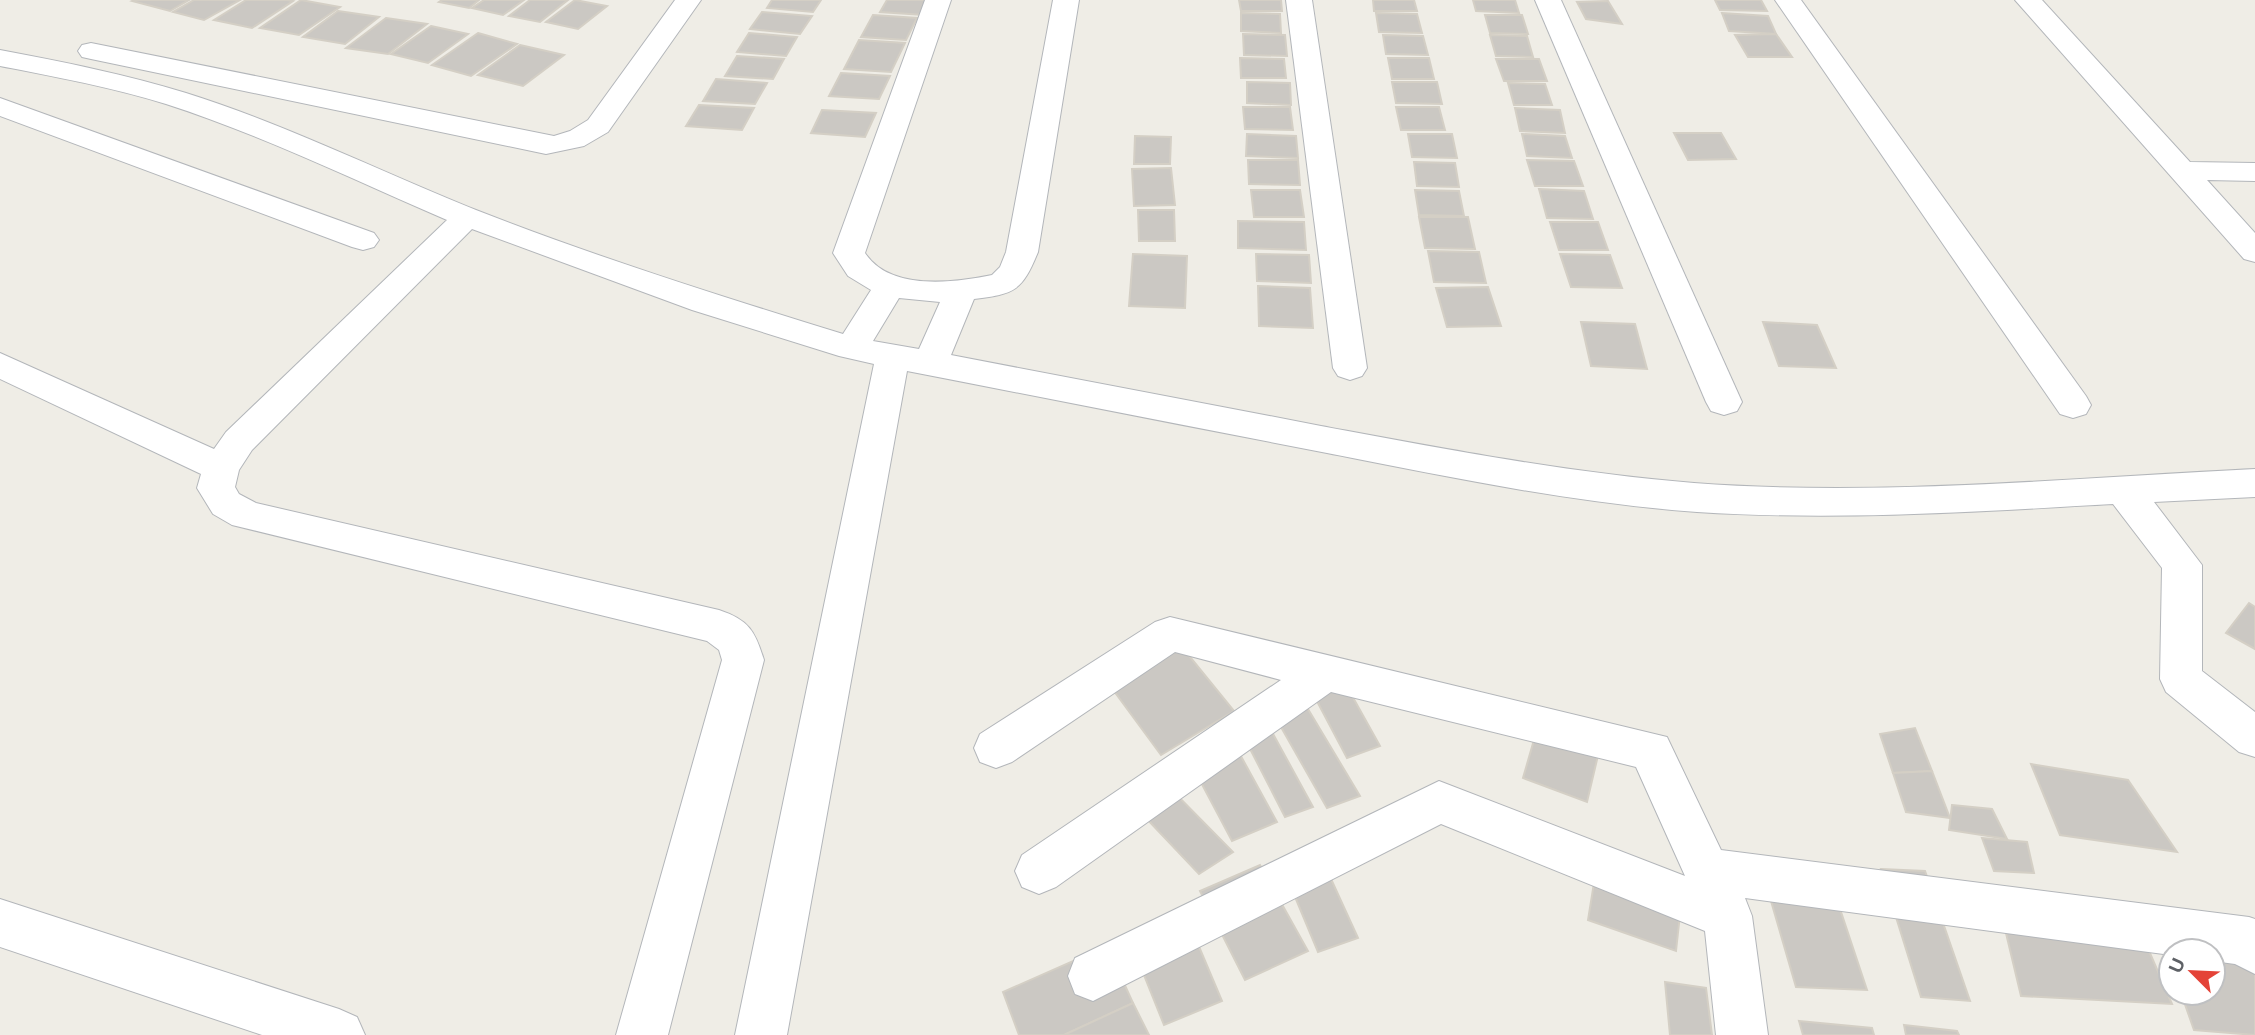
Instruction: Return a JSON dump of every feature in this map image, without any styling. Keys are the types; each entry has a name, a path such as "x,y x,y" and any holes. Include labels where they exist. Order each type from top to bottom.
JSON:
{"street":[{"path":"938,0 849,253 854,265 862,272 891,285 919,291 961,291 1002,284 1014,271 1022,252 1066,0"},
{"path":"1299,0 1350,368"},
{"path":"1548,0 1724,402"},
{"path":"1788,0 2073,405"},
{"path":"2028,0 2255,253"},
{"path":"0,32 546,145 565,144 582,138 598,126 681,1"},
{"path":"0,58 107,79 177,99 248,125 467,217 704,302 851,348 1451,464 1573,483 1693,496 1790,502 1881,502 2255,483"},
{"path":"0,106 363,240"},
{"path":"2182,171 2255,172"},
{"path":"467,217 239,441 221,468 216,488 226,504 246,515 719,627 737,640 743,660 642,1035"},
{"path":"851,348 891,285"},
{"path":"761,1035 911,361 961,291"},
{"path":"0,365 221,468"},
{"path":"2123,490 2182,565 2181,679 2255,738"},
{"path":"996,748 1170,634 1651,751 1728,916 1742,1035"},
{"path":"1039,871 1325,673"},
{"path":"1093,976 1439,802 1728,916"},
{"path":"1707,871 2249,941 2255,949"},
{"path":"0,923 339,1035"}],"building":[{"path":"189,0 170,11 132,1"},
{"path":"194,0 240,0 204,20 173,12"},
{"path":"246,0 293,1 252,28 214,20"},
{"path":"301,0 340,7 299,35 260,28"},
{"path":"479,0 469,8 439,2"},
{"path":"484,0 524,0 503,15 472,8"},
{"path":"530,0 568,0 540,22 509,16"},
{"path":"575,0 607,6 578,29 546,22"},
{"path":"772,0 821,0 813,12 767,8"},
{"path":"887,0 931,0 924,15 880,12"},
{"path":"1239,0 1281,0 1282,11 1241,11"},
{"path":"1373,0 1414,0 1417,11 1374,11"},
{"path":"1473,0 1515,0 1519,13 1476,11"},
{"path":"1715,0 1761,0 1767,11 1720,10"},
{"path":"1608,1 1622,24 1586,19 1577,2"},
{"path":"338,11 379,17 345,44 303,37"},
{"path":"762,12 812,16 800,34 750,29"},
{"path":"1241,13 1280,14 1281,33 1241,31"},
{"path":"1376,13 1417,14 1422,33 1379,32"},
{"path":"1722,13 1768,16 1776,34 1729,31"},
{"path":"873,15 917,18 906,40 861,37"},
{"path":"1485,15 1522,15 1528,34 1490,33"},
{"path":"386,18 427,24 388,54 346,48"},
{"path":"431,26 468,34 428,63 391,54"},
{"path":"478,33 517,44 471,76 432,65"},
{"path":"749,33 797,37 786,56 737,52"},
{"path":"1243,34 1285,35 1287,56 1244,55"},
{"path":"1776,34 1792,57 1748,57 1735,35"},
{"path":"1383,35 1423,36 1428,55 1386,54"},
{"path":"1490,35 1527,36 1533,57 1496,56"},
{"path":"859,40 905,43 891,72 844,69"},
{"path":"520,45 564,55 523,86 478,75"},
{"path":"737,56 784,59 773,79 725,76"},
{"path":"1240,58 1284,59 1286,78 1241,78"},
{"path":"1388,58 1429,58 1434,79 1392,79"},
{"path":"1496,59 1539,59 1547,81 1504,81"},
{"path":"841,73 890,76 879,99 829,96"},
{"path":"716,79 767,83 755,104 703,101"},
{"path":"1247,82 1290,83 1291,105 1247,103"},
{"path":"1392,82 1437,82 1442,104 1396,103"},
{"path":"1508,83 1545,84 1552,105 1514,105"},
{"path":"699,105 754,108 742,130 686,126"},
{"path":"1243,107 1290,107 1293,130 1245,129"},
{"path":"1396,107 1439,107 1445,130 1401,130"},
{"path":"1515,108 1560,110 1565,133 1520,131"},
{"path":"822,110 876,113 865,137 811,133"},
{"path":"1674,133 1721,133 1736,159 1688,160"},
{"path":"1247,134 1296,136 1298,158 1246,156"},
{"path":"1408,134 1452,134 1457,158 1412,157"},
{"path":"1522,134 1565,136 1572,158 1527,156"},
{"path":"1135,136 1171,137 1170,164 1134,164"},
{"path":"1248,160 1298,160 1300,185 1249,184"},
{"path":"1527,160 1574,161 1583,186 1535,186"},
{"path":"1414,162 1455,163 1459,187 1417,186"},
{"path":"1171,168 1175,205 1134,206 1132,169"},
{"path":"1539,189 1584,191 1593,219 1547,218"},
{"path":"1251,190 1300,190 1304,217 1254,217"},
{"path":"1415,190 1459,191 1464,216 1419,215"},
{"path":"1138,210 1174,210 1175,241 1139,241"},
{"path":"1419,217 1468,217 1475,249 1425,248"},
{"path":"1238,221 1304,222 1306,250 1238,248"},
{"path":"1550,222 1598,222 1608,250 1559,250"},
{"path":"1428,251 1479,252 1486,283 1434,282"},
{"path":"1133,254 1187,256 1185,308 1129,306"},
{"path":"1256,254 1309,255 1311,283 1257,281"},
{"path":"1560,254 1610,255 1622,288 1571,287"},
{"path":"1258,286 1310,288 1313,328 1259,326"},
{"path":"1488,287 1501,326 1447,327 1436,288"},
{"path":"1581,322 1635,324 1647,369 1591,366"},
{"path":"1763,322 1817,325 1836,368 1779,366"},
{"path":"2249,603 2255,607 2255,649 2226,633"},
{"path":"1173,636 1234,711 1161,755 1103,676"},
{"path":"1341,676 1380,746 1347,758 1309,686"},
{"path":"1299,694 1360,796 1327,808 1269,706"},
{"path":"1540,719 1604,730 1587,802 1523,778"},
{"path":"1915,728 1932,771 1893,773 1880,734"},
{"path":"1272,732 1313,807 1285,817 1246,741"},
{"path":"1231,738 1277,822 1232,841 1187,756"},
{"path":"2031,764 2128,780 2177,852 2060,835"},
{"path":"1932,771 1950,818 1906,812 1893,773"},
{"path":"1158,776 1233,852 1199,874 1128,799"},
{"path":"1952,805 1992,809 2007,839 1949,830"},
{"path":"1982,838 2027,842 2034,873 1994,871"},
{"path":"1598,858 1683,887 1676,951 1588,920"},
{"path":"1260,865 1308,951 1245,980 1200,891"},
{"path":"1326,868 1358,938 1318,952 1288,880"},
{"path":"1881,869 1925,871 1970,1001 1921,997"},
{"path":"1762,870 1828,873 1867,990 1796,987"},
{"path":"1189,923 1222,1001 1164,1025 1132,945"},
{"path":"2005,929 2140,930 2157,969 2157,1003 2021,996"},
{"path":"1107,946 1133,1003 1064,1035 1019,1035 1003,992"},
{"path":"2227,956 2255,958 2255,1035 2194,1030 2186,1007 2227,1007"},
{"path":"1665,982 1706,988 1712,1035 1670,1035"},
{"path":"1133,1003 1149,1035 1064,1035"},
{"path":"1799,1021 1872,1028 1874,1035 1803,1035"},
{"path":"1904,1025 1957,1031 1959,1035 1906,1035"}]}
